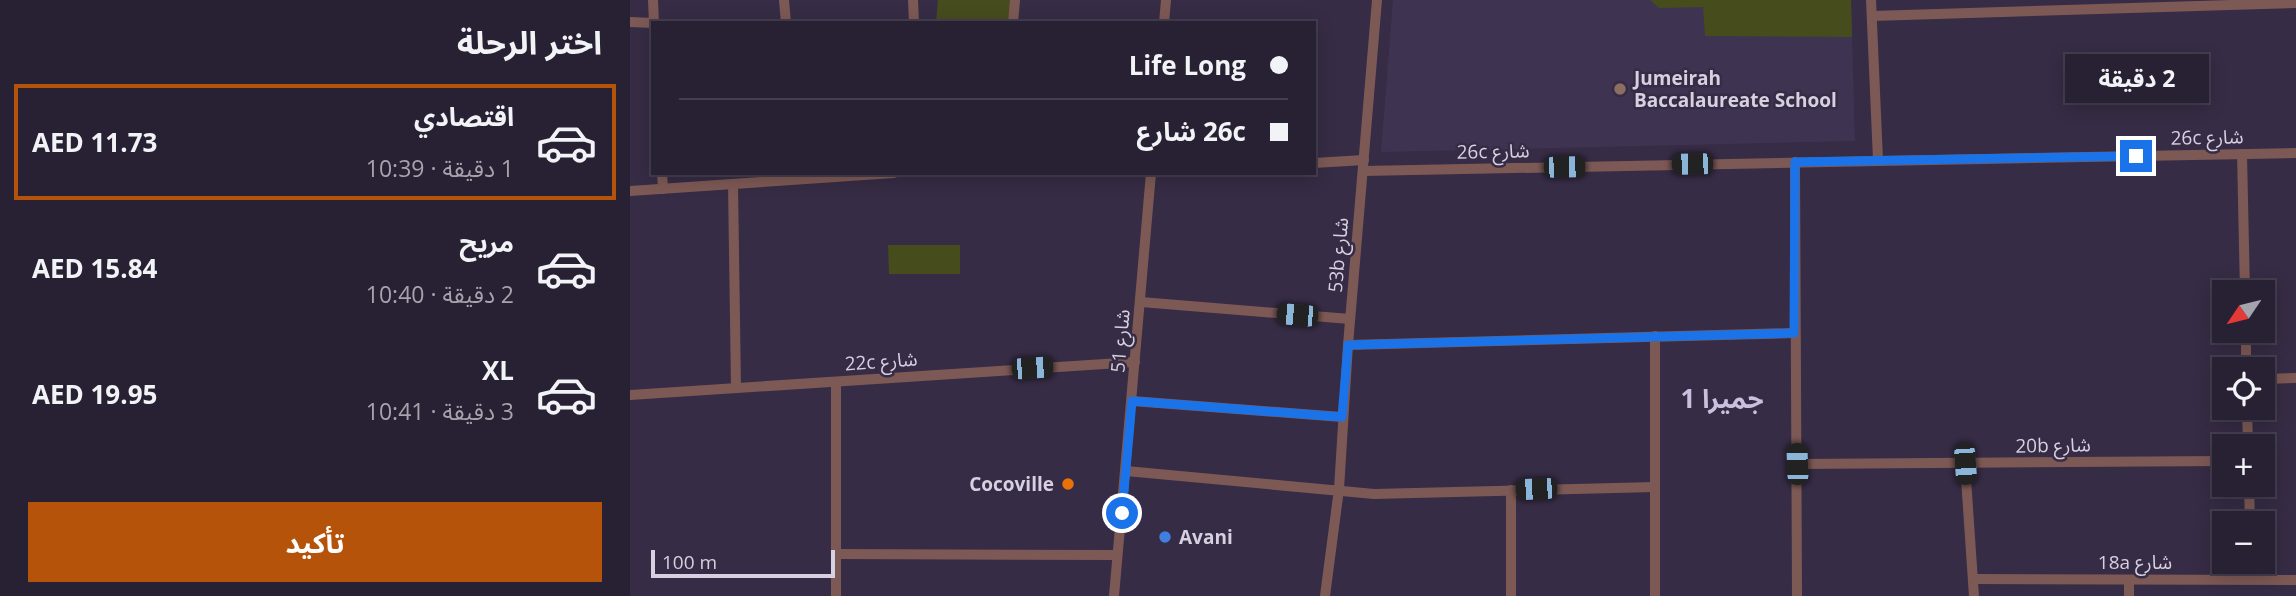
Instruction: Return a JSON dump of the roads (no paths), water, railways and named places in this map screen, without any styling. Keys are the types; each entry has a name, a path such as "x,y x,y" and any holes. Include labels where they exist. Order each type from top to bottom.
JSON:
{"street":[{"path":"653,0 654,21"},
{"path":"784,0 786,21"},
{"path":"913,0 914,21"},
{"path":"1013,21 1015,0"},
{"path":"1164,21 1166,0"},
{"name":"53b شارع","path":"1325,596 1339,489 1342,417 1377,0"},
{"path":"1871,0 1878,160"},
{"path":"1872,16 2296,3"},
{"path":"630,22 651,23"},
{"name":"26c شارع","path":"1316,163 1795,162 2296,153"},
{"path":"2242,154 2245,280"},
{"path":"1795,162 1797,596"},
{"path":"662,175 663,189"},
{"path":"630,191 828,175"},
{"name":"شارع 51","path":"1114,596 1151,175"},
{"path":"733,184 736,387"},
{"path":"1141,302 1350,319"},
{"path":"1348,345 1794,333"},
{"path":"1655,336 1655,596"},
{"name":"22c شارع","path":"630,395 1135,362"},
{"path":"2275,379 2296,378"},
{"path":"836,382 836,596"},
{"path":"1132,401 1342,417"},
{"name":"20b شارع","path":"1797,464 2212,461"},
{"path":"1965,464 1974,596"},
{"path":"1126,471 1374,494 1655,487"},
{"path":"1511,490 1511,596"},
{"path":"836,554 1117,555"},
{"path":"2251,574 2251,579"},
{"name":"18a شارع","path":"1973,579 2296,580"},
{"path":"2129,580 2129,596"}],"place":[{"name":"Jumeirah Baccalaureate School","path":"1620,89"},
{"name":"Cocoville","path":"1068,484"},
{"name":"Avani","path":"1165,537"}],"district":[{"name":"جميرا 1","path":"1722,398"}]}
